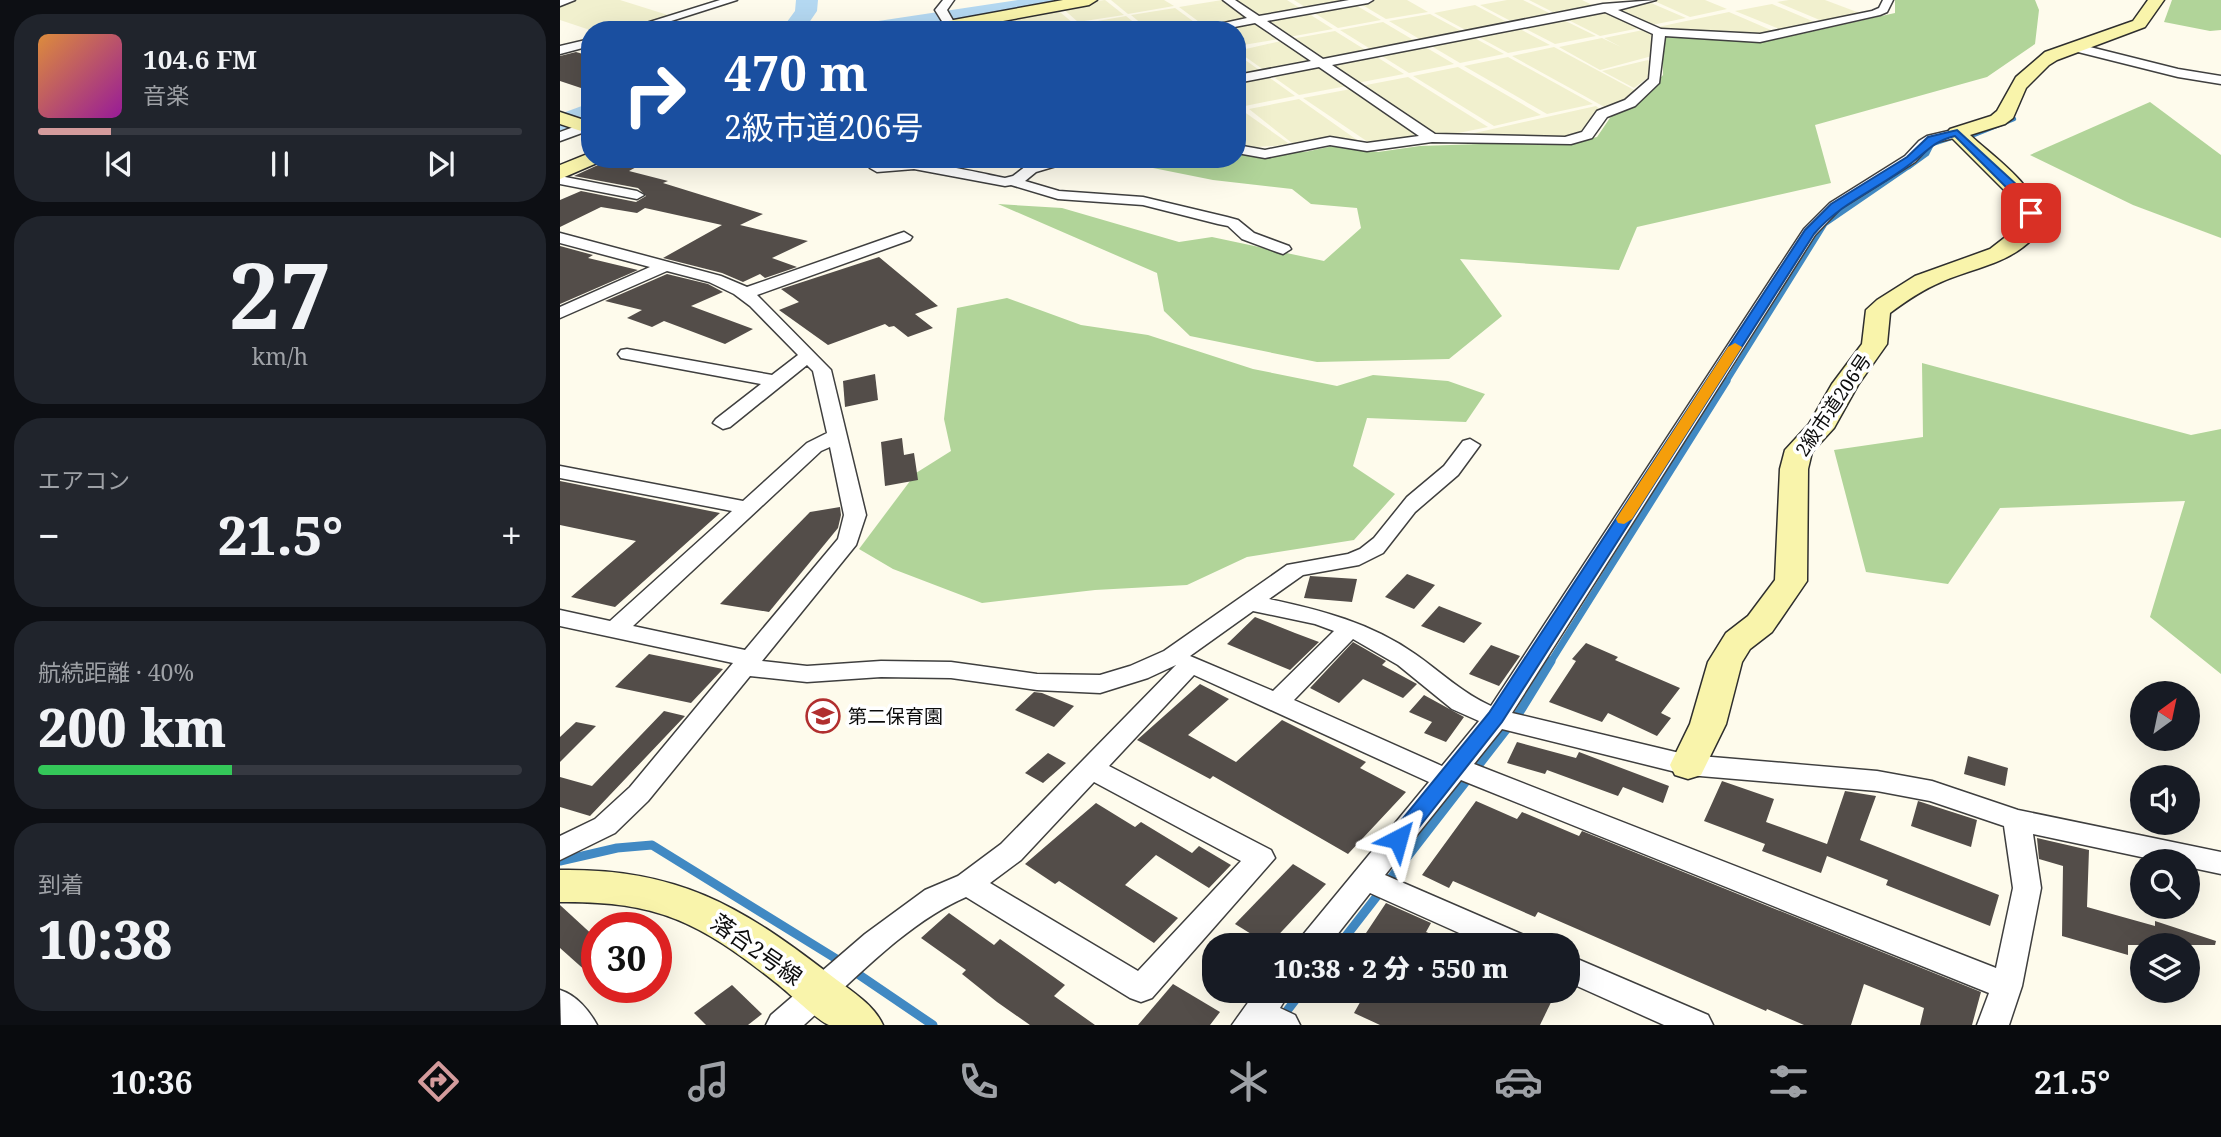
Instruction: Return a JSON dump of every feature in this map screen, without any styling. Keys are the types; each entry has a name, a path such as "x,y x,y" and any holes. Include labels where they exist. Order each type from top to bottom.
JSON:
{"street":[{"path":"560,3 570,0"},
{"path":"661,21 732,0"},
{"path":"946,18 949,0"},
{"path":"941,21 946,18 1089,0"},
{"path":"1228,0 1432,138"},
{"path":"1246,22 1368,0"},
{"path":"1589,0 1659,32 1736,38 1779,36 1875,13 1883,10 1888,0"},
{"path":"1246,77 1651,0"},
{"path":"1322,933 1496,718 1809,232 1835,206 1910,159 1932,139 1998,120 2007,114 2011,93 2040,63 2051,56 2139,24 2156,0"},
{"path":"1246,151 1265,154 1331,141 1367,147 1432,138 1580,139 1587,135 1602,114 1628,104 1655,80 1659,32"},
{"path":"560,50 581,44"},
{"path":"2078,48 2178,73 2221,80"},
{"path":"560,118 581,124"},
{"path":"560,137 581,129"},
{"name":"2級市道206号","path":"1688,765 1708,724 1725,662 1738,641 1760,624 1791,581 1794,469 1799,450 1820,428 1845,384 1874,344 1878,310 1913,286 1942,273 1999,256 2011,248 2032,226 2031,213 2025,198 1957,133"},
{"path":"563,182 581,167"},
{"path":"929,168 1005,182 1018,179 1035,168"},
{"path":"1018,179 1018,184 1047,193 1143,201 1222,220 1233,223 1248,236 1283,249"},
{"path":"563,182 637,195"},
{"path":"744,294 904,237"},
{"path":"560,849 605,826 639,794 848,540 855,515 822,370 744,294 715,279 563,242"},
{"path":"560,313 665,266"},
{"path":"627,354 775,381"},
{"path":"723,423 808,356"},
{"path":"615,629 814,447 837,435"},
{"path":"782,1025 875,943 935,898 968,884 1011,852 1091,769 1181,661 1248,602 1294,570 1367,555 1386,540 1413,502 1459,465 1471,445"},
{"path":"560,471 748,508"},
{"path":"1248,602 1321,618 1350,629 1406,659 1461,703 1496,718 1688,765 1877,781 1932,791 2017,820 2221,863"},
{"path":"560,618 615,629 747,663 807,674 881,669 951,670 1037,682 1100,684 1181,661 1451,773 2007,986"},
{"path":"1278,701 1350,629"},
{"path":"968,884 1141,989 1261,858 1091,769"},
{"path":"1993,1025 2007,986 2026,888 2017,820"},
{"path":"1366,879 1489,933"},
{"name":"落合2号線","path":"560,886 628,889 676,900 722,921 861,1025"},
{"path":"1580,973 1697,1025"},
{"path":"560,1003 580,1025"}],"green space":[{"path":"577,0 620,0 671,16 654,21 581,21 581,27 560,20 560,4"},
{"path":"1105,0 1124,15 1077,21 1060,6"},
{"path":"1111,0 1164,0 1174,6 1128,14"},
{"path":"1222,0 1279,39 1246,44 1246,21 1198,21 1179,7"},
{"path":"1234,0 1287,0 1333,29 1289,37"},
{"path":"1294,0 1347,0 1381,20 1338,28"},
{"path":"1354,0 1407,0 1428,12 1386,19"},
{"path":"1523,0 1596,36 1555,44 1480,5"},
{"path":"1529,0 1582,0 1640,28 1600,36"},
{"path":"1652,0 1705,0 1727,9 1690,17"},
{"path":"1825,0 1865,15 1822,21 1777,2"},
{"path":"1895,0 2035,0 2039,10 2035,44 1987,77 1815,125 1831,183 1637,227 1619,270 1460,259 1502,316 1449,359 1317,362 1190,336 1164,311 1157,273 998,204 1062,208 1179,242 1212,237 1324,261 1361,228 1357,208 1311,204 1292,189 1213,180 1153,168 1246,168 1246,147 1270,151 1305,152 1333,146 1378,152 1420,146 1577,141 1597,137 1614,112 1636,104 1663,75 1662,35 1755,41 1787,37 1895,13"},
{"path":"2172,0 2221,0 2221,30 2210,31 2164,22"},
{"path":"1651,3 1686,18 1647,26 1613,9"},
{"path":"1772,4 1817,23 1789,33 1735,11"},
{"path":"1475,5 1550,45 1508,53 1434,13"},
{"path":"1054,7 1071,21 1015,21 1008,14"},
{"path":"1175,8 1193,21 1138,21 1131,15"},
{"path":"1729,12 1780,34 1759,38 1661,32 1653,28"},
{"path":"1430,14 1504,54 1460,63 1389,21"},
{"path":"1126,16 1132,21 1097,21"},
{"path":"1383,22 1454,64 1409,73 1340,30"},
{"path":"1643,30 1656,36 1652,56 1600,70 1559,47 1602,38 1621,47 1604,38"},
{"path":"1335,31 1404,74 1357,83 1291,39"},
{"path":"1281,41 1347,86 1299,95 1246,57 1246,49"},
{"path":"1554,47 1638,92 1608,109 1512,56"},
{"path":"1508,57 1593,104 1547,114 1464,66"},
{"path":"1648,60 1654,66 1654,73 1634,88 1602,71"},
{"path":"1246,61 1295,96 1246,106"},
{"path":"1458,67 1541,115 1494,126 1413,76"},
{"path":"1408,77 1488,127 1439,137 1361,86"},
{"path":"1351,89 1425,137 1382,143 1368,142 1303,98"},
{"path":"1299,99 1367,147 1330,141 1297,147 1249,109"},
{"path":"2150,102 2221,155 2221,238 2133,205 2030,155"},
{"path":"1596,106 1601,110 1580,134 1572,138 1457,137"},
{"path":"1246,113 1291,145 1246,145"},
{"path":"1007,298 1081,325 1148,335 1253,369 1337,386 1373,375 1448,381 1485,394 1466,422 1367,418 1353,466 1395,494 1354,540 1247,557 1187,585 1095,590 982,603 893,569 859,549 916,473 951,451 944,419 957,308"},
{"path":"1922,363 2191,435 2221,429 2221,674 2150,617 2185,501 2000,508 1948,584 1866,572 1834,450 1923,437"}],"building":[{"path":"581,53 581,88 560,81 560,56"},
{"path":"591,168 634,168 629,171 668,181 663,183 763,214 740,225 808,241 772,258 797,267 765,278 760,274 743,282 722,273 663,258 722,225 645,208 637,213 601,207 560,227 560,200 581,191 636,202 646,196 638,188 574,176"},
{"path":"560,246 593,255 588,258 638,270 560,304"},
{"path":"879,257 938,306 915,314 933,328 908,337 894,326 885,324 828,345 779,310 799,302 781,289"},
{"path":"667,274 708,284 723,292 691,306 753,329 725,344 664,321 652,327 627,318 642,310 605,301"},
{"path":"875,374 878,400 845,407 843,381"},
{"path":"902,438 904,455 914,453 918,480 885,486 881,442"},
{"path":"560,481 720,513 615,607 571,597 636,541 560,525"},
{"path":"840,507 838,528 769,612 720,604 810,512"},
{"path":"1407,574 1435,585 1414,609 1385,597"},
{"path":"1310,576 1357,579 1352,602 1304,598"},
{"path":"1439,606 1482,623 1464,643 1421,626"},
{"path":"1255,617 1319,642 1290,670 1227,644"},
{"path":"1353,642 1386,661 1382,665 1417,684 1403,698 1363,679 1339,703 1310,688"},
{"path":"1586,643 1618,657 1615,660 1680,688 1661,713 1671,718 1657,736 1608,713 1602,722 1549,702 1576,661 1572,659"},
{"path":"1491,645 1520,656 1499,686 1469,674"},
{"path":"649,654 723,669 691,703 615,687"},
{"path":"1200,684 1229,699 1188,735 1236,762 1282,720 1366,762 1360,768 1406,792 1348,854 1213,776 1210,779 1137,740"},
{"path":"1034,692 1074,706 1054,727 1015,710"},
{"path":"1424,695 1464,717 1446,742 1424,733 1432,722 1409,712"},
{"path":"664,711 685,716 590,816 560,807 560,777 592,786"},
{"path":"576,722 596,726 560,762 560,737"},
{"path":"1517,742 1576,758 1579,752 1669,786 1663,803 1623,787 1618,796 1547,770 1545,774 1507,763"},
{"path":"1048,753 1066,763 1043,783 1025,773"},
{"path":"1968,756 2008,768 2005,786 1964,774"},
{"path":"1722,781 1774,799 1766,822 1827,844 1845,791 1876,796 1860,840 1999,895 1990,926 1886,885 1888,880 1827,856 1821,873 1762,851 1765,844 1704,821"},
{"path":"1476,801 1517,819 1522,812 1579,836 1582,831 1981,992 1972,1025 1920,1025 1924,1008 1864,984 1851,1025 1804,1025 1538,912 1535,917 1453,881 1449,888 1422,875"},
{"path":"1918,801 1977,820 1971,847 1911,826"},
{"path":"1096,803 1135,827 1141,822 1192,853 1199,846 1231,865 1209,888 1156,855 1125,885 1178,918 1154,943 1059,881 1055,884 1025,864"},
{"path":"2037,838 2089,850 2087,907 2155,926 2155,921 2192,933 2130,933 2128,955 2062,936 2063,866 2039,859"},
{"path":"1293,864 1326,884 1280,933 1250,933 1235,924"},
{"path":"1386,903 1431,923 1426,932 1428,933 1366,933"},
{"path":"560,905 581,924 581,967 560,948"},
{"path":"949,913 994,945 1000,939 1065,985 1054,996 1095,1025 1030,1025 997,1002 962,974 966,970 921,938"},
{"path":"2200,936 2216,941 2215,945 2200,945"},
{"path":"1173,984 1220,1012 1210,1025 1138,1025"},
{"path":"732,985 762,1014 748,1025 706,1025 694,1013"},
{"path":"1360,1003 1551,1003 1540,1025 1380,1025 1354,1013"}],"waterway":[{"path":"799,21 806,11 807,0"},
{"path":"924,21 1062,0"},
{"path":"560,123 581,115"},
{"path":"1909,167 1927,154 1932,144 1954,137 1974,135 2014,119"},
{"path":"1726,383 1825,224 1911,165"},
{"path":"1550,663 1727,381"},
{"path":"1348,933 1519,713 1551,661"},
{"path":"560,861 617,848 652,845 843,963"},
{"path":"852,970 933,1025"},
{"path":"1276,1025 1293,1003"}],"slow traffic":[{"path":"1624,519 1735,347"}],"place":[{"name":"第二保育園","path":"823,716"}],"route":[{"path":"1398,839 1496,718 1809,232 1822,218 1835,206 1910,159 1924,144 1932,139 1957,133 2025,198 2031,213"}]}
